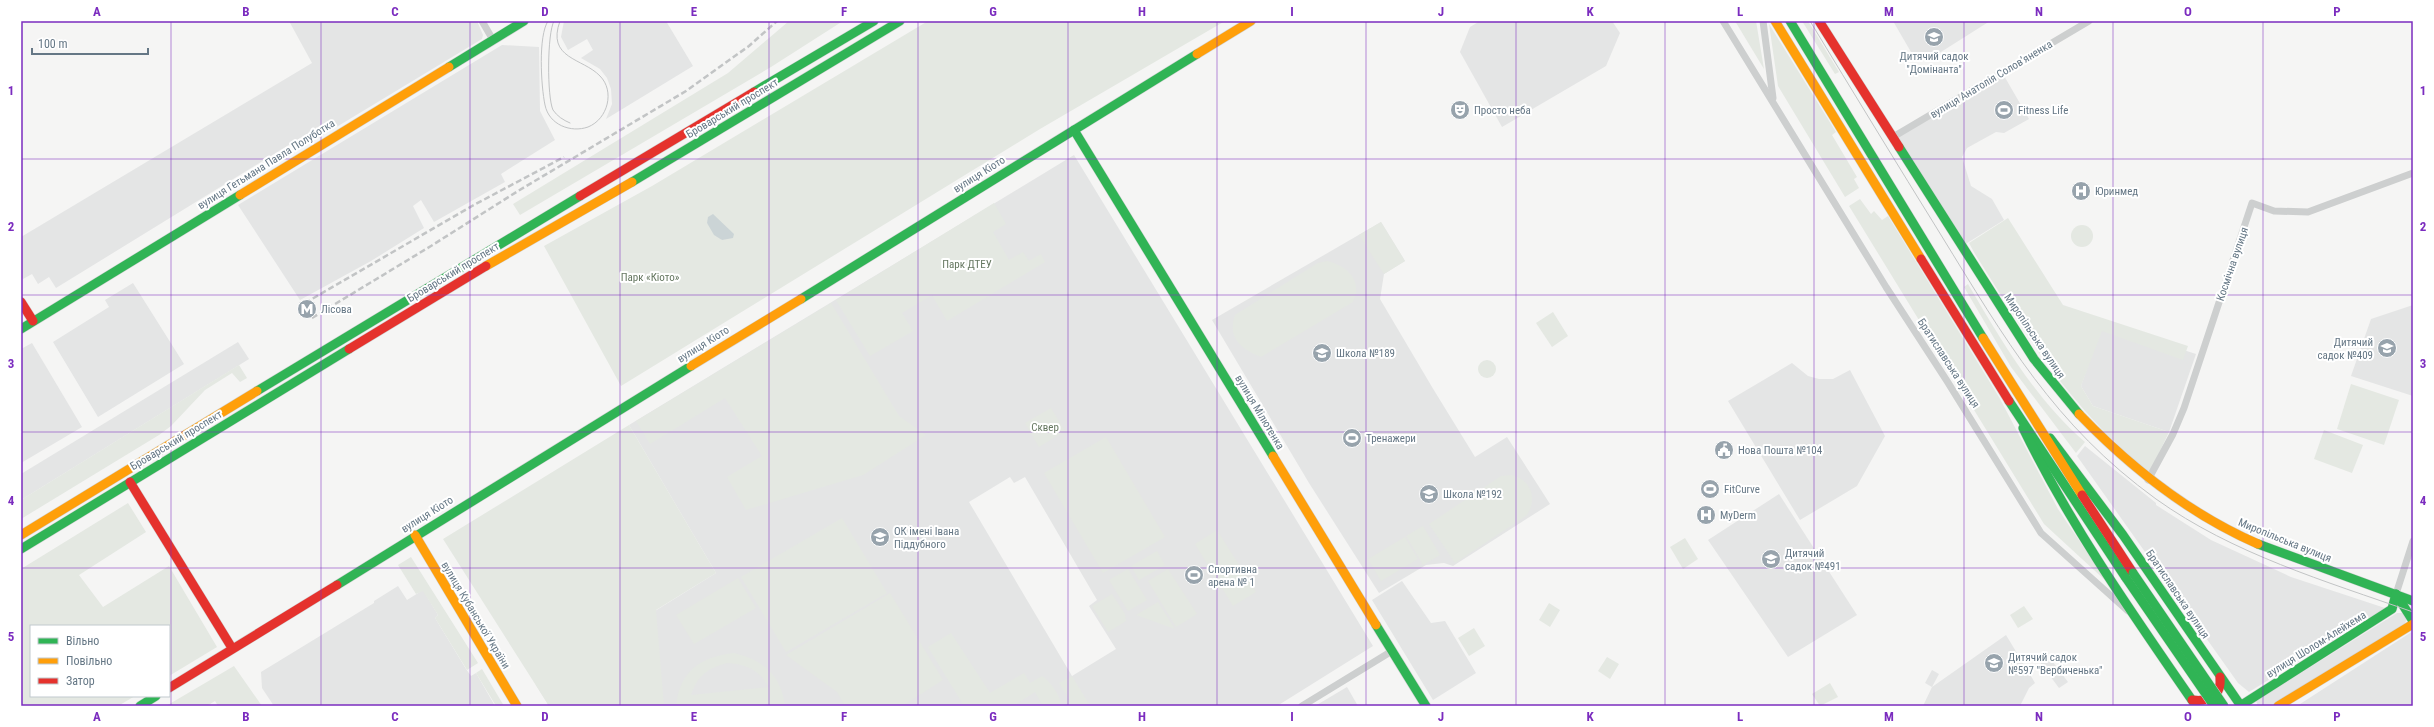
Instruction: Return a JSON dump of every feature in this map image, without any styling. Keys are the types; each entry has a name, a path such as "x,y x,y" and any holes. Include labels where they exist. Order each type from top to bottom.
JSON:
{"main road":[{"name":"вулиця Гетьмана Павла Полуботка","path":"21,329 524,21"},
{"name":"Броварський проспект","path":"21,535 431,286 874,21"},
{"name":"Броварський проспект","path":"21,549 438,294 670,160 900,21"},
{"name":"вулиця Кіото","path":"170,687 1251,21"},
{"name":"Братиславська вулиця","path":"1775,21 2015,411 2129,576 2214,706"},
{"name":"Братиславська вулиця","path":"1790,21 2129,576 2224,706"},
{"name":"Миропільська вулиця","path":"1819,21 2049,379 2087,423 2148,480 2235,532 2320,568 2413,601"},
{"name":"вулиця Мілютенка","path":"1074,130 1426,706"},
{"path":"21,302 33,321"},
{"name":"Братиславська вулиця","path":"2021,401 2123,535 2240,706"},
{"name":"Братиславська вулиця","path":"2015,411 2053,490 2133,616 2194,703"},
{"path":"130,482 232,648"},
{"name":"вулиця Кубанської України","path":"415,535 517,706"},
{"path":"2278,706 2413,623 2396,594"},
{"name":"вулиця Шолом-Алейхема","path":"2240,706 2392,609 2396,594"},
{"path":"2194,703 2213,698 2218,694 2222,686 2220,676"},
{"path":"140,706 154,697"}],"street":[{"path":"482,21 493,40"},
{"name":"Братиславська вулиця","path":"1723,21 1886,287 1947,380 2041,533 2133,616"},
{"name":"Братиславська вулиця","path":"1763,21 1773,101"},
{"name":"вулиця Анатолія Соловʼяненка","path":"1893,137 2089,21"},
{"name":"Космічна вулиця","path":"2148,480 2173,434 2252,204 2274,211 2308,212 2413,173"},
{"path":"2396,594 2413,542"},
{"path":"1302,706 1392,651"}],"shaded area":[{"path":"289,21 477,21 483,35 482,39 310,143 305,135 56,288 49,277 38,284 32,274 23,279 21,275 21,237 312,63"},
{"path":"564,21 666,21 693,66 606,119 612,104 611,89 607,78 600,69 581,58 593,50 587,39 568,50 561,37"},
{"path":"1480,21 1612,21 1620,33 1606,66 1502,127 1460,52 1470,27"},
{"name":"Дитячий садок \"Домінанта\"","path":"1893,21 1990,21 1933,57 1911,52"},
{"path":"502,45 539,47 540,111 555,140 501,174 505,182 434,222 421,200 413,206 424,228 371,261 300,300 238,205"},
{"path":"2003,74 2029,119 2004,133 1996,132 1967,148 1962,157 1971,186 1992,199 2004,220 1964,245 1898,137"},
{"path":"1074,155 1373,646 1277,706 549,706 536,685 716,573 629,425","holes":["1010,477 1014,483 1025,477 1097,600 1089,606 1116,649 1072,676 969,502"]},
{"path":"713,214 734,234 733,238 722,240 714,235 707,223 708,217"},
{"path":"1381,222 1405,261 1384,274 1380,299 1432,387 1475,457 1507,437 1550,504 1453,566 1444,563 1426,565 1379,593 1309,483 1212,320"},
{"path":"133,283 184,364 98,417 53,342 109,307 105,300"},
{"name":"Дитячий садок №409","path":"2413,305 2413,396 2351,376 2371,319"},
{"path":"2102,324 2196,354 2169,432 2093,406 2081,386"},
{"path":"238,342 249,359 21,500 21,474"},
{"path":"32,343 82,427 21,463 21,349"},
{"path":"1792,363 1808,376 1819,379 1833,379 1850,370 1885,436 1857,486 1800,520 1728,401"},
{"path":"2085,446 2156,503 2156,505 2211,540 2291,577 2385,608 2249,692 2238,683 2077,456"},
{"name":"Дитячий садок №491","path":"1779,494 1857,615 1788,657 1708,540"},
{"path":"1402,581 1431,623 1445,621 1476,673 1433,700 1372,600"},
{"path":"398,586 407,600 423,590 438,615 435,618 466,669 471,676 476,673 495,706 274,706 262,688 261,672 374,603 374,601"},
{"path":"2397,613 2403,613 2407,619 2404,625 2272,706 2258,706 2256,701"},
{"path":"2413,631 2413,706 2297,706"},
{"name":"Дитячий садок №597 \"Вербиченька\"","path":"2006,635 2035,683 2029,688 2020,706 1923,706 1932,687"},
{"path":"2047,654 2068,682 2059,688 2039,661"},
{"path":"1932,670 1939,674 1932,687 1925,683"},
{"path":"1347,687 1358,706 1315,706"}],"green space":[{"path":"789,21 843,21 771,67 520,215 513,204 728,73"},
{"name":"Парк «Кіото»","path":"928,21 1225,21 1040,129 621,386 544,246 652,186","holes":["713,215 728,231 722,240 707,223"]},
{"path":"1735,21 1756,21 1764,69"},
{"path":"1802,21 1808,21 1839,72 1835,74"},
{"path":"1769,24 1836,132 1832,135 1857,177 1854,179 1859,188 1845,197 1778,86"},
{"path":"1860,199 1871,214 1874,211 1882,220 1888,216 1999,397 2058,509 2107,582 2044,524 1849,206"},
{"name":"Парк ДТЕУ","path":"994,203 1006,224 993,232 1009,260 1023,252 1029,261 1041,254 1045,262 947,321 932,295 902,313 913,331 870,356 836,300"},
{"path":"2008,218 2063,305 2188,346 2183,360 2102,331 2081,386 2093,406 2169,432 2150,472 2122,449 2074,398 2013,314 1975,254 1969,243"},
{"path":"1381,222 1405,261 1384,274 1359,235"},
{"path":"2082,225 2090,228 2093,236 2090,244 2082,247 2074,244 2071,236 2074,228"},
{"path":"1327,261 1341,266 1351,275 1356,287 1356,294 1353,302 1261,357 1247,350 1238,342 1234,336 1233,330 1235,315 1318,263"},
{"path":"1968,284 2020,368 2050,407 2085,442 2076,453 2011,367 1964,287"},
{"path":"831,303 899,416 926,435 863,475 746,510 727,477 762,456 725,398 650,444 636,421"},
{"path":"1553,312 1568,336 1552,347 1536,323"},
{"path":"1487,360 1493,363 1496,369 1493,375 1487,378 1481,375 1478,369 1481,363"},
{"path":"239,365 247,378 240,382 232,373 205,390 171,426 159,435 21,519 21,500"},
{"path":"2351,384 2399,400 2384,445 2337,429"},
{"name":"Сквер","path":"1051,408 1065,431 1039,447 1025,423"},
{"path":"629,425 716,573 656,610 664,706 549,706 443,539"},
{"path":"2324,430 2363,445 2352,473 2314,459"},
{"path":"1106,437 1165,537 1103,573 1044,473"},
{"path":"1511,475 1518,477 1530,490 1532,502 1527,515 1455,563 1429,524 1501,476"},
{"path":"128,503 146,532 79,575 103,607 169,566 217,647 170,675 170,625 30,625 30,697 133,697 118,706 21,706 21,569"},
{"path":"842,518 887,593 786,652 741,577"},
{"path":"1423,526 1440,555 1423,565 1406,536"},
{"path":"1217,530 1256,592 1233,606 1195,544"},
{"path":"1405,537 1418,559 1381,581 1368,559"},
{"path":"1685,538 1698,559 1683,569 1670,547"},
{"path":"1157,551 1165,565 1139,580 1131,566"},
{"path":"411,557 478,663 467,670 435,618 438,615 423,591 416,594 398,565"},
{"path":"1128,569 1147,600 1128,611 1109,580"},
{"path":"1168,569 1197,614 1176,627 1148,581"},
{"path":"738,578 756,608 694,644 676,615"},
{"path":"890,593 943,680 902,706 845,706 837,692 786,655"},
{"path":"1112,594 1125,614 1126,621 1108,632 1092,606"},
{"path":"1158,602 1175,629 1136,615"},
{"path":"1549,603 1560,610 1550,627 1539,620"},
{"path":"2024,606 2033,619 2018,628 2010,615"},
{"path":"1474,628 1485,646 1469,656 1458,638"},
{"path":"951,633 990,693 1024,673 1030,683 1042,676 1054,689 1061,702 1061,706 1043,706 1035,692 1013,706 964,706 928,647"},
{"path":"734,653 744,656 754,660 769,670 775,677 783,695 785,706 676,706 678,694 687,675 702,662 722,655","holes":["727,663 746,667 756,672 769,687 691,695 696,683 709,670"]},
{"path":"1607,657 1619,664 1610,679 1598,671"},
{"path":"234,666 262,706 218,706 215,701 207,706 166,706"},
{"path":"482,669 504,706 496,706 476,673"},
{"path":"1072,676 1090,706 1070,706 1070,701 1059,683"},
{"path":"1830,683 1838,697 1820,706 1812,694"}],"tram line":[{"path":"548,21 543,38 541,62 542,86 547,112 551,118 562,126 581,129 595,123 605,111 608,97 607,89 605,82 600,76 593,70 568,56 562,50 558,43 557,34 560,21"},
{"path":"554,21 549,51 551,103 556,114 570,123"},
{"path":"1810,21 1964,273 2010,345 2034,378 2088,441 2120,471 2156,499 2216,536 2248,551 2313,577 2413,612"}],"railway":[{"path":"312,318 518,191 686,91 749,46 777,21"},
{"path":"305,303 472,206 564,157"}],"traffic: fast":[{"path":"449,67 524,21"},
{"path":"754,92 874,21"},
{"path":"632,182 900,21"},
{"path":"1790,21 1983,338"},
{"path":"801,299 1197,54"},
{"path":"1074,130 1273,456"},
{"path":"1899,147 2034,359 2079,414"},
{"path":"21,329 240,195"},
{"path":"257,391 580,196"},
{"path":"21,549 349,349"},
{"path":"337,585 691,366"},
{"path":"2009,401 2126,578"},
{"path":"2023,428 2082,536 2196,706"},
{"path":"2050,438 2123,535 2241,706"},
{"path":"2258,544 2413,601"},
{"path":"2133,573 2224,706"},
{"path":"2126,578 2214,706"},
{"path":"2396,594 2413,621"},
{"path":"2240,706 2392,609 2396,594"},
{"path":"1376,625 1426,706"},
{"path":"140,706 154,697"}],"traffic: slow":[{"path":"1197,54 1251,21"},
{"path":"1775,21 1921,259"},
{"path":"240,195 449,67"},
{"path":"486,266 632,182"},
{"path":"691,366 801,299"},
{"path":"1983,338 2082,495"},
{"path":"21,535 257,391"},
{"path":"2079,414 2119,453 2162,488 2208,519 2258,544"},
{"path":"1273,456 1376,625"},
{"path":"415,535 517,706"},
{"path":"2278,706 2413,624"}],"traffic: jam":[{"path":"1819,21 1899,147"},
{"path":"580,196 754,92"},
{"path":"1921,259 2009,401"},
{"path":"349,349 486,266"},
{"path":"21,302 33,321"},
{"path":"130,482 232,648"},
{"path":"2082,495 2133,573"},
{"path":"170,687 337,585"},
{"path":"2192,700 2209,699 2217,693 2220,684 2220,677"}],"place":[{"name":"Дитячий садок \"Домінанта\"","path":"1934,37"},
{"name":"Просто неба","path":"1460,110"},
{"name":"Fitness Life","path":"2004,110"},
{"name":"Юринмед","path":"2081,191"},
{"name":"Лісова","path":"307,309"},
{"name":"Дитячий садок №409","path":"2387,348"},
{"name":"Школа №189","path":"1322,353"},
{"name":"Тренажери","path":"1352,438"},
{"name":"Нова Пошта №104","path":"1724,450"},
{"name":"FitCurve","path":"1710,489"},
{"name":"Школа №192","path":"1429,494"},
{"name":"MyDerm","path":"1706,515"},
{"name":"ОК імені Івана Піддубного","path":"880,537"},
{"name":"Дитячий садок №491","path":"1771,559"},
{"name":"Спортивна арена № 1","path":"1194,575"},
{"name":"Дитячий садок №597 \"Вербиченька\"","path":"1994,663"}]}
